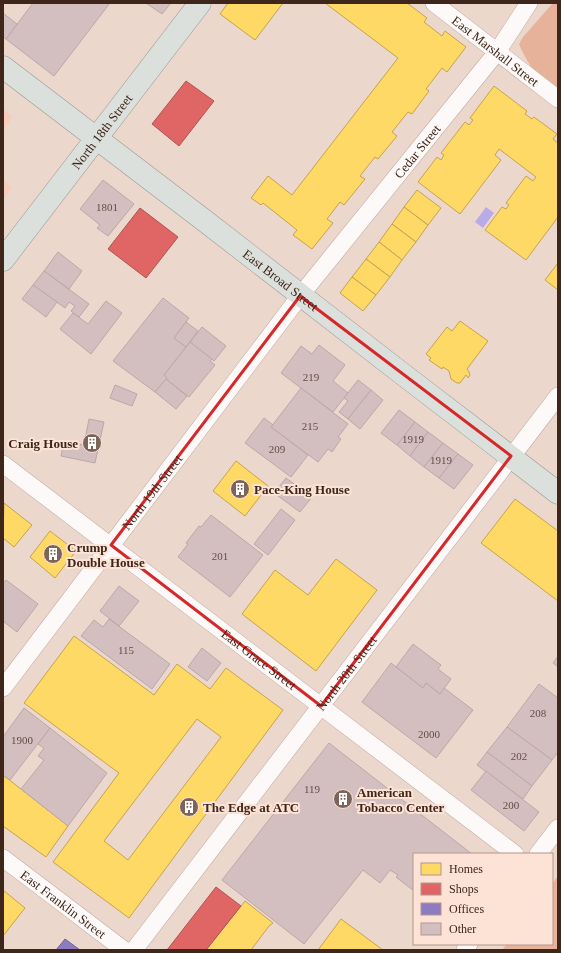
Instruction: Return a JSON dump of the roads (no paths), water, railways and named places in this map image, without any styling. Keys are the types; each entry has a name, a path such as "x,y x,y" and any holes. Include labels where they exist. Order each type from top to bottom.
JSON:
{"main road":[{"name":"North 18th Street","path":"3,260 200,3"},
{"name":"East Broad Street","path":"3,67 558,493"}],"street":[{"name":"East Marshall Street","path":"434,3 558,99"},
{"name":"Cedar Street","path":"300,296 497,52 529,3"},
{"name":"North 19th Street","path":"3,688 300,296"},
{"name":"North 20th Street","path":"134,950 558,396"},
{"name":"East Grace Street","path":"3,464 515,853"},
{"path":"539,853 558,828"},
{"name":"East Franklin Street","path":"3,858 124,950"}],"place":[{"name":"Craig House","path":"92,443"},
{"name":"Pace-King House","path":"240,489"},
{"name":"Crump Double House","path":"53,554"},
{"name":"American Tobacco Center","path":"343,799"},
{"name":"The Edge at ATC","path":"189,807"}]}
